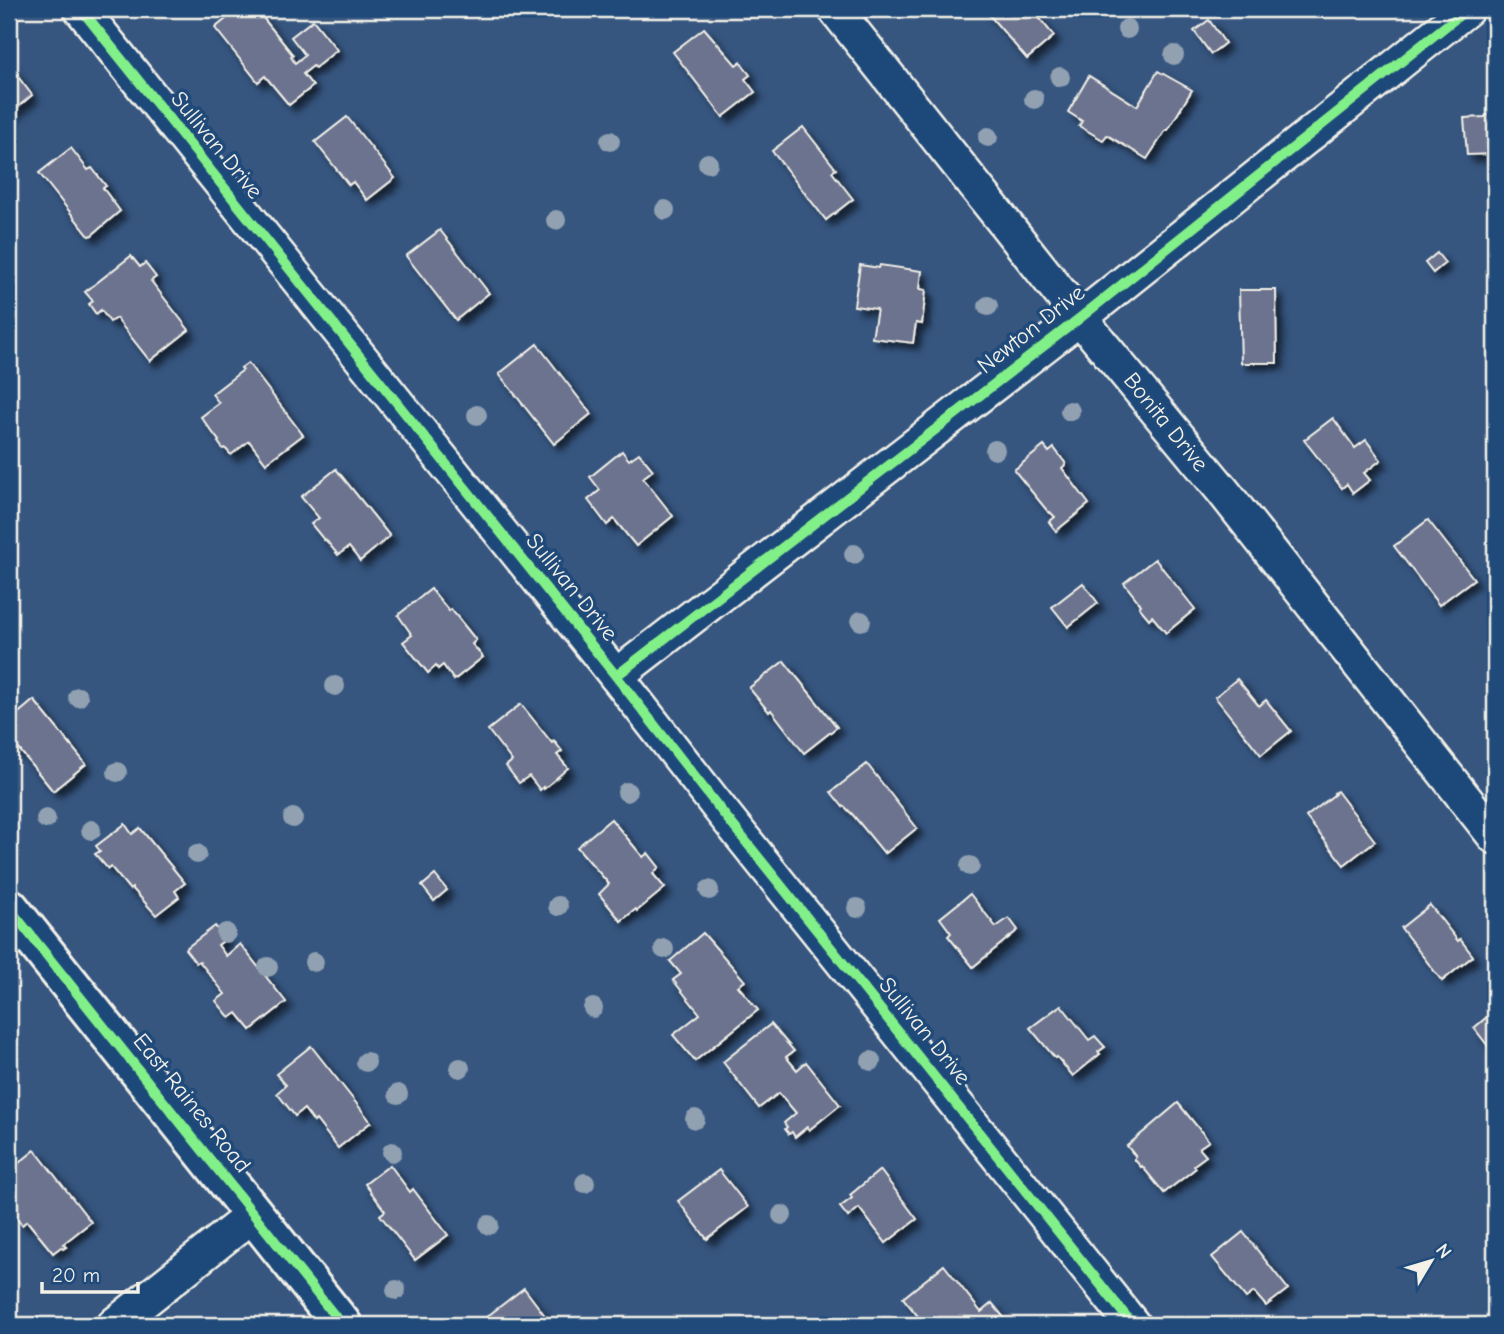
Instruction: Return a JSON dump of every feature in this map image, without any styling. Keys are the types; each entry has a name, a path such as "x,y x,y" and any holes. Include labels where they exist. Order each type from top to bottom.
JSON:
{"main road":[{"name":"East Raines Road","path":"9,908 342,1325"}],"street":[{"name":"Sullivan Drive","path":"81,9 617,676 728,819 1133,1325"},
{"name":"Bonita Drive","path":"835,9 1080,318 1223,491 1495,837"},
{"name":"Newton Drive","path":"617,676 1080,318 1467,9"},
{"path":"114,1325 254,1214"}],"building":[{"path":"238,9 256,9 293,55 291,57 295,63 305,55 291,37 313,20 337,50 303,74 313,86 289,105 265,76 258,82 215,28"},
{"path":"984,9 1032,9 1054,36 1027,59"},
{"path":"1209,20 1225,43 1211,54 1194,31"},
{"path":"704,28 736,65 740,62 750,75 745,79 755,92 723,117 673,52"},
{"path":"9,65 32,95 9,117"},
{"path":"1158,71 1192,90 1147,159 1107,135 1103,140 1079,126 1082,121 1068,112 1089,76 1137,106"},
{"path":"1495,115 1495,154 1467,155 1464,118"},
{"path":"347,117 395,178 367,200 353,182 349,185 315,142"},
{"path":"803,127 836,169 832,172 853,199 826,220 772,151"},
{"path":"71,148 88,170 92,168 106,186 103,188 120,211 89,236 39,173"},
{"path":"440,230 489,293 456,320 406,256"},
{"path":"1437,253 1445,263 1433,273 1425,263"},
{"path":"131,256 140,267 145,263 156,277 151,281 189,330 150,361 116,318 110,322 101,310 96,314 89,304 93,301 85,292"},
{"path":"860,265 922,271 920,289 926,290 922,324 916,323 913,343 872,338 877,309 854,306"},
{"path":"1239,290 1276,290 1277,363 1241,363"},
{"path":"537,344 591,414 554,444 499,374"},
{"path":"248,363 303,435 266,463 249,441 231,455 223,449 201,417 219,403 212,394"},
{"path":"1333,418 1355,448 1366,440 1381,460 1364,473 1370,480 1353,493 1347,484 1342,488 1304,440"},
{"path":"1044,446 1049,452 1054,448 1066,464 1062,468 1089,504 1056,531 1049,522 1055,517 1014,470"},
{"path":"622,451 629,460 639,453 653,470 643,478 673,516 636,546 614,519 607,525 588,500 600,490 590,477"},
{"path":"336,469 390,536 360,561 349,547 338,555 324,540 311,524 319,518 301,497"},
{"path":"1428,520 1474,579 1439,605 1394,546"},
{"path":"1155,559 1195,609 1166,633 1152,616 1149,619 1124,583"},
{"path":"1083,583 1098,603 1068,627 1052,607"},
{"path":"431,589 476,640 472,644 483,657 454,680 443,665 438,669 436,666 428,673 403,642 412,635 398,615"},
{"path":"784,661 837,727 804,753 771,710 769,712 749,688"},
{"path":"1237,679 1259,706 1266,700 1291,731 1261,755 1215,697"},
{"path":"34,700 86,764 53,791 18,748 13,752 9,746 9,721"},
{"path":"521,704 552,743 554,741 562,751 557,755 568,768 540,790 529,776 519,783 506,766 512,761 488,730"},
{"path":"867,764 917,828 886,853 831,792"},
{"path":"1337,791 1375,841 1344,865 1306,817"},
{"path":"611,819 643,857 648,853 659,867 653,874 665,888 621,921 599,894 609,884 577,847"},
{"path":"125,824 132,834 140,828 185,883 175,891 179,897 156,915 111,867 108,869 95,854 100,851 96,846"},
{"path":"435,875 447,890 434,901 422,886"},
{"path":"970,894 996,927 1009,918 1018,930 973,967 948,936 951,933 940,918"},
{"path":"1430,905 1473,956 1442,981 1401,928"},
{"path":"215,926 226,939 218,945 226,956 240,944 286,1002 251,1030 237,1013 230,1018 216,1001 225,994 199,961 196,963 185,949"},
{"path":"703,933 745,981 738,986 758,1010 695,1061 673,1035 700,1014 673,980 681,974 670,961"},
{"path":"1061,1005 1089,1040 1095,1036 1105,1047 1073,1076 1030,1028"},
{"path":"1495,1010 1495,1055 1474,1028"},
{"path":"771,1024 794,1051 786,1057 797,1070 806,1062 840,1105 809,1130 807,1127 795,1137 785,1129 787,1127 784,1123 796,1113 779,1093 759,1108 723,1062"},
{"path":"311,1046 371,1122 338,1148 304,1109 295,1116 277,1093 286,1085 276,1074"},
{"path":"1178,1103 1209,1141 1199,1148 1206,1156 1194,1165 1196,1168 1164,1193 1134,1159 1136,1157 1127,1146"},
{"path":"35,1150 91,1222 63,1244 66,1247 53,1253 27,1221 22,1225 12,1212 18,1207 9,1196 9,1171"},
{"path":"390,1165 410,1192 413,1189 448,1235 415,1260 380,1215 385,1211 365,1184"},
{"path":"719,1170 748,1207 707,1239 678,1201"},
{"path":"880,1170 917,1219 886,1243 859,1208 848,1217 840,1207"},
{"path":"1243,1232 1288,1289 1266,1306 1254,1292 1246,1298 1212,1257"},
{"path":"944,1265 981,1312 992,1303 1010,1325 925,1325 903,1298"},
{"path":"524,1288 552,1325 476,1325"}],"cycle path":[{"path":"81,9 1133,1325"},
{"path":"616,676 1080,318 1467,9"},
{"path":"9,908 342,1325"}]}
